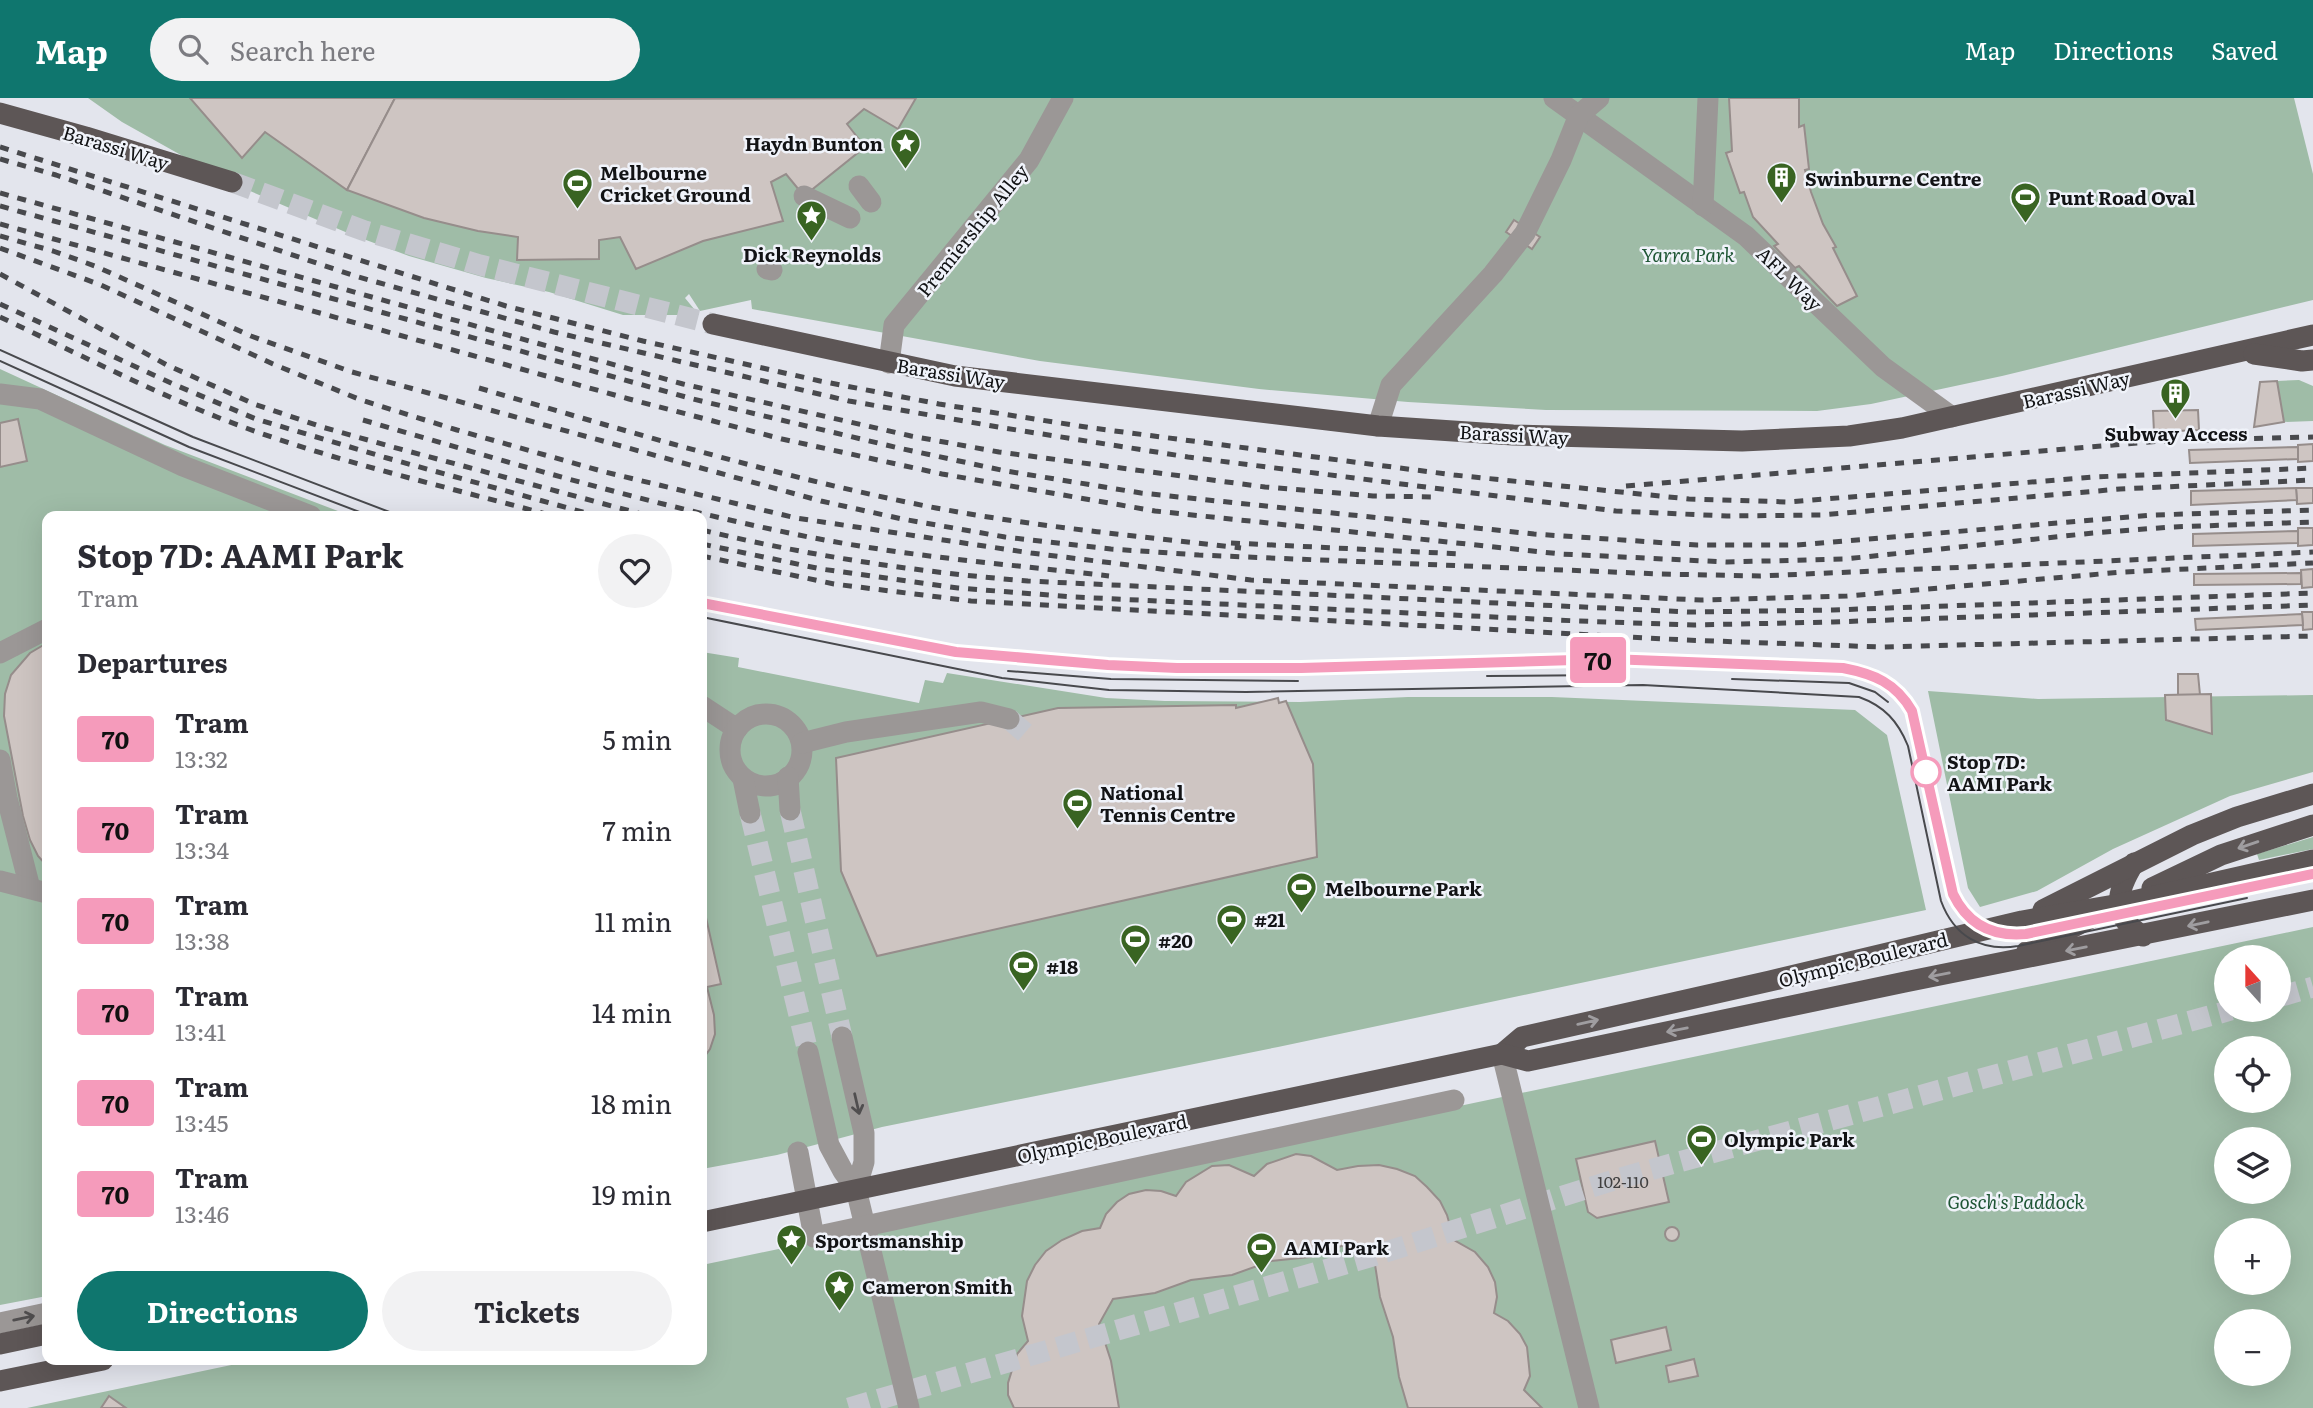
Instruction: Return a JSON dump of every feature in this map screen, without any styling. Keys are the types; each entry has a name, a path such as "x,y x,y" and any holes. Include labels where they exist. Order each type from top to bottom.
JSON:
{"main road":[{"name":"Barassi Way","path":"0,113 86,136 232,182"},
{"name":"Barassi Way","path":"713,324 955,376 1378,426 1513,435 1742,441 1849,436 1952,417 2313,335"},
{"path":"2241,352 2302,361 2313,360"},
{"path":"2022,921 2213,826 2313,794"},
{"path":"2006,962 2221,855 2313,825"},
{"name":"Olympic Boulevard","path":"1502,1054 1522,1037 2022,921 2120,904 2313,860"},
{"path":"2134,863 2122,886 2120,904 2126,924 2143,936"},
{"name":"Olympic Boulevard","path":"707,1221 1502,1054 1528,1061 2313,900"},
{"path":"0,1344 42,1335"},
{"path":"0,1381 78,1365"}],"street":[{"name":"Premiership Alley","path":"889,363 894,325 1028,160 1063,98"},
{"name":"AFL Way","path":"1554,98 1578,106 1703,206 1746,236 1883,367 1952,417"},
{"path":"1378,426 1391,385 1493,274 1525,233 1561,160 1578,106 1599,98"},
{"path":"1703,206 1708,98"},
{"path":"803,196 850,218"},
{"path":"0,394 40,399 281,511"},
{"path":"0,653 42,632"},
{"path":"707,709 737,729"},
{"path":"802,743 846,732 981,712 1009,719"},
{"path":"743,779 763,787 793,775 800,765 802,743 798,732 790,723 780,717 756,716 737,729 730,750 736,770 743,779 750,813"},
{"path":"0,760 7,798 38,890"},
{"path":"788,777 790,810"},
{"path":"0,881 38,890"},
{"path":"842,1037 864,1133 864,1163 856,1189"},
{"path":"808,1052 829,1145 856,1189 909,1408"},
{"path":"1502,1054 1589,1408"},
{"path":"797,1152 814,1237 1454,1100"},
{"path":"0,1323 42,1314"}],"green space":[{"name":"Yarra Park","path":"88,98 2294,98 2313,174 2313,300 2002,376 1871,404 1817,411 1546,410 1259,389 1040,361 752,309 751,300 700,311 689,294 685,298 699,315 623,315 549,292 486,278 409,256 350,234 229,182 122,122"},
{"path":"0,369 165,445 338,511 42,511 42,1297 0,1305"},
{"path":"2299,380 2313,386 2313,421 2284,422 2277,381"},
{"name":"Melbourne Park","path":"707,653 739,658 738,667 919,703 925,680 943,683 947,673 1106,698 1165,701 1300,702 1408,697 1552,697 1855,710 1887,735 1926,910 1278,1047 882,1127 777,1155 707,1168"},
{"path":"1928,691 2038,699 2313,695 2313,772 2230,796 2113,849 2037,891 1980,907 1968,888"},
{"path":"2313,837 2313,849 2259,860 2257,854"},
{"name":"Olympic Park","path":"2313,927 2313,1408 27,1408 231,1365 707,1365 707,1264 2214,948 2214,1022 2291,1022 2291,945 2227,945"}],"building":[{"path":"190,98 395,98 347,190 265,132 242,158"},
{"path":"395,98 916,98 898,129 864,109 847,124 865,147 804,196 786,174 771,182 783,221 703,241 636,269 620,237 599,240 599,259 517,260 518,237 424,218 347,190"},
{"name":"Swinburne Centre","path":"1729,98 1799,98 1799,127 1804,125 1809,169 1805,170 1811,192 1823,224 1836,247 1833,248 1857,296 1837,306 1799,266 1795,268 1774,246 1778,244 1753,217 1744,192 1740,193 1726,153 1732,151"},
{"path":"1514,220 1540,237 1532,249 1506,232"},
{"path":"2277,381 2284,422 2254,427 2260,382"},
{"name":"Subway Access","path":"2198,410 2199,430 2154,432 2153,411"},
{"path":"18,419 27,461 0,467 0,423"},
{"path":"2313,444 2313,461 2298,462 2298,445"},
{"path":"2298,447 2298,459 2190,463 2189,450"},
{"path":"2296,488 2313,488 2313,503 2297,504"},
{"path":"2296,488 2297,500 2191,505 2191,491"},
{"path":"2298,528 2313,528 2313,545 2298,546"},
{"path":"2298,531 2298,543 2193,546 2193,534"},
{"path":"2313,569 2313,587 2302,588 2301,570"},
{"path":"2301,573 2301,584 2194,585 2194,574"},
{"path":"2302,612 2313,612 2313,629 2303,630"},
{"path":"2302,614 2303,625 2196,630 2195,619"},
{"path":"42,646 42,860 30,840 23,816 4,716 5,694 11,675 30,653"},
{"path":"2178,674 2198,674 2200,695 2178,695"},
{"path":"2211,694 2212,734 2166,720 2165,695"},
{"name":"National Tennis Centre","path":"1278,698 1279,703 1286,701 1313,764 1317,857 877,956 841,871 836,758 1058,708 1236,705 1236,708"},
{"path":"707,922 721,984 707,987"},
{"path":"707,987 714,1015 715,1034 707,1053"},
{"path":"1655,1141 1669,1202 1597,1218 1588,1212 1576,1159"},
{"name":"AAMI Park","path":"1296,1154 1311,1156 1337,1170 1379,1165 1397,1169 1415,1176 1427,1187 1440,1201 1454,1240 1475,1252 1488,1267 1495,1282 1497,1297 1494,1313 1508,1321 1527,1347 1530,1376 1524,1390 1542,1408 1408,1408 1399,1377 1393,1337 1380,1297 1374,1258 1350,1243 1310,1257 1271,1261 1232,1275 1191,1280 1155,1293 1113,1299 1099,1324 1111,1361 1119,1408 1014,1408 1008,1395 1008,1383 1017,1354 1028,1341 1022,1316 1027,1281 1046,1251 1082,1231 1100,1228 1106,1214 1129,1194 1146,1190 1176,1196 1186,1182 1212,1166 1229,1165 1254,1176 1267,1164"},
{"path":"1672,1227 1677,1229 1677,1239 1672,1241 1667,1239 1665,1234 1667,1229"},
{"path":"1666,1327 1671,1350 1616,1363 1611,1340"},
{"path":"1694,1359 1698,1376 1669,1382 1666,1366"},
{"path":"109,1396 126,1408 101,1408"}],"tunnel":[{"path":"232,182 365,231 480,265 713,324"},
{"path":"1009,719 1030,737"},
{"path":"790,810 842,1037"},
{"path":"750,813 808,1052"},
{"path":"2291,993 2313,987"},
{"path":"849,1408 1373,1256 1617,1179 2214,1015"}],"tram line":[{"path":"0,350 193,437 387,511"},
{"path":"0,361 189,447 357,511"},
{"path":"707,604 956,652 1108,665 1177,669 1301,669 1609,659 1856,671 1874,676 1889,685 1912,711 1953,894 1966,913 1982,927 2002,934 2026,934 2313,874"},
{"name":"70","path":"707,604 956,652 1108,665 1301,668 1609,659 1843,668 1867,673 1889,684 1912,711 1953,894 1968,917 1991,932 2026,934 2313,874"},
{"path":"707,618 1002,678 1109,690 1246,692 1643,685 1859,697 1883,710 1895,722 1904,737 1941,901 1953,924 1970,939 1992,946 2018,946 2247,898"},
{"path":"1008,671 1111,679 1298,681"},
{"path":"1487,676 1610,675"},
{"path":"1732,679 1849,683 1875,692 1888,702"}],"railway":[{"path":"0,147 506,306 643,341 820,381 939,404 1092,428 1454,475 1689,499 1789,502 2093,477 2313,468"},
{"path":"0,159 56,175 355,276 554,332 849,401 1188,457 1616,511 1727,516 1821,515 2120,489 2313,480"},
{"path":"0,193 683,384 911,436 999,452 1265,487 1373,496 1437,497"},
{"path":"0,206 693,399 1006,471 1141,493 1534,534 1697,545 1796,545 2154,515 2313,510"},
{"path":"0,224 782,439 942,474 1155,511 1561,554 1727,562 1845,559 2093,533 2313,522"},
{"path":"0,236 95,266 251,336 352,372 821,501 902,519 1005,537 1111,549 1199,555 1760,576 2313,552"},
{"path":"0,248 101,285 273,364 361,400 457,430 605,472 796,518 1031,553 1251,580 1701,600 1847,596 2123,572 2313,563"},
{"path":"0,274 167,365 254,404 322,427 630,511"},
{"path":"0,304 256,419 579,511"},
{"path":"0,317 162,394 258,432 342,459 534,511"},
{"path":"479,388 706,453 878,496 1012,521 1241,548"},
{"path":"363,420 525,467 693,511"},
{"path":"1626,486 2162,441 2313,437"},
{"path":"707,514 799,535 915,554 1109,576"},
{"path":"707,531 864,562 1028,581 1689,612 1833,610 2313,593"},
{"path":"1231,543 1462,554"},
{"path":"707,545 821,569 958,588 1074,597 1578,621 1694,625 1833,622 2313,605"},
{"path":"707,557 834,584 971,601 1685,640 1881,647 2313,636"}],"place":[{"name":"Haydn Bunton","path":"906,170"},
{"name":"Swinburne Centre","path":"1782,205"},
{"name":"Melbourne Cricket Ground","path":"577,210"},
{"name":"Punt Road Oval","path":"2025,224"},
{"name":"Dick Reynolds","path":"812,242"},
{"name":"Subway Access","path":"2176,421"},
{"name":"Stop 7D: AAMI Park","path":"1926,772"},
{"name":"National Tennis Centre","path":"1077,830"},
{"name":"Melbourne Park","path":"1302,915"},
{"name":"#21","path":"1231,946"},
{"name":"#20","path":"1135,967"},
{"name":"#18","path":"1023,993"},
{"name":"Olympic Park","path":"1701,1166"},
{"name":"Sportsmanship","path":"792,1267"},
{"name":"AAMI Park","path":"1261,1274"},
{"name":"Cameron Smith","path":"839,1313"}],"park label":[{"name":"Gosch's Paddock","path":"2016,1201"}]}
